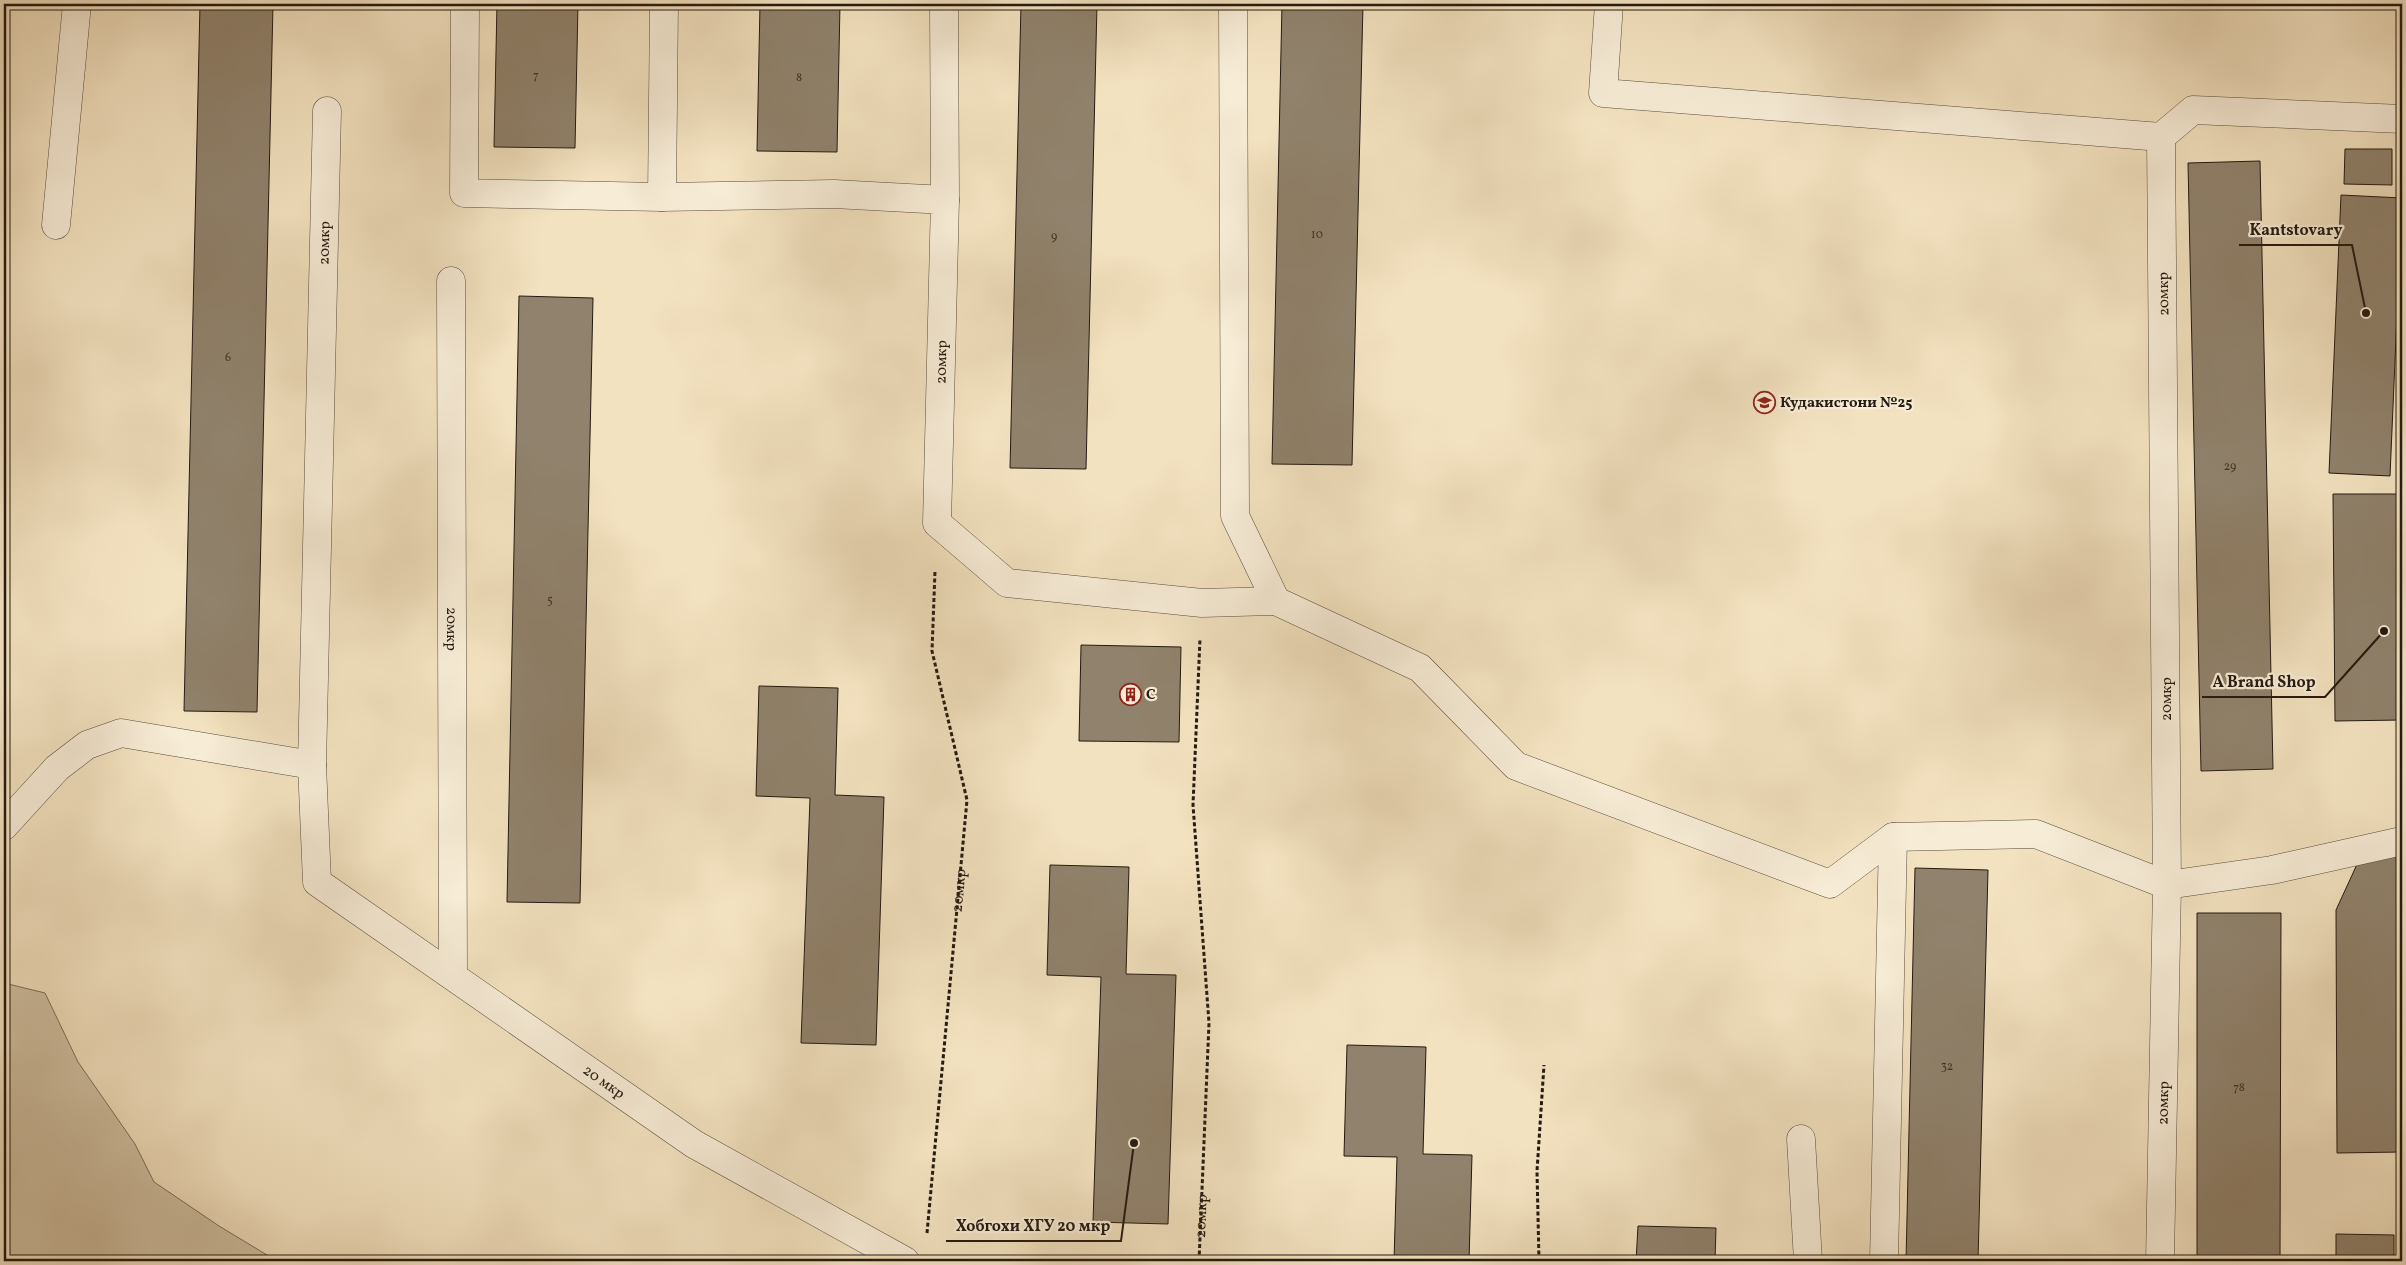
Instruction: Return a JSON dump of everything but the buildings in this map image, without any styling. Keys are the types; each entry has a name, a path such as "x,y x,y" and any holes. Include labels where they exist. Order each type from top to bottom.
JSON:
{"street":[{"path":"56,225 77,4"},
{"path":"464,4 464,193 662,197 834,194 945,200"},
{"path":"662,197 664,4"},
{"name":"20мкр","path":"938,523 945,200 944,4"},
{"path":"1233,4 1235,516 1276,602"},
{"path":"1609,4 1603,92 2162,137 2193,110 2402,118"},
{"name":"20мкр","path":"317,882 312,765 326,111"},
{"name":"20мкр","path":"2160,1261 2167,885 2162,137"},
{"name":"20мкр","path":"451,281 453,976"},
{"path":"938,523 1007,583 1202,602 1276,602 1420,668 1516,766 1830,884 1893,837 2036,834 2167,885 2272,870 2402,841"},
{"path":"4,826 57,768 87,745 121,733 312,765"},
{"path":"1884,1261 1893,837"},
{"name":"20 мкр","path":"317,882 694,1144 905,1261"},
{"path":"1801,1139 1808,1261"}],"path":[{"name":"20мкр","path":"926,1242 967,800 932,651 938,523"},
{"name":"20мкр","path":"1199,1261 1209,1023 1193,806 1202,602"},
{"path":"1539,1261 1537,1171 1544,1065"}],"shaded area":[{"path":"4,983 45,993 78,1062 135,1144 154,1182 219,1226 277,1261 4,1261"}],"place":[{"name":"Kantstovary","path":"2366,313"},
{"name":"Кудакистони №25","path":"1764,402"},
{"name":"A Brand Shop","path":"2384,631"},
{"name":"С","path":"1130,694"},
{"name":"Хобгохи ХГУ 20 мкр","path":"1134,1143"}]}
